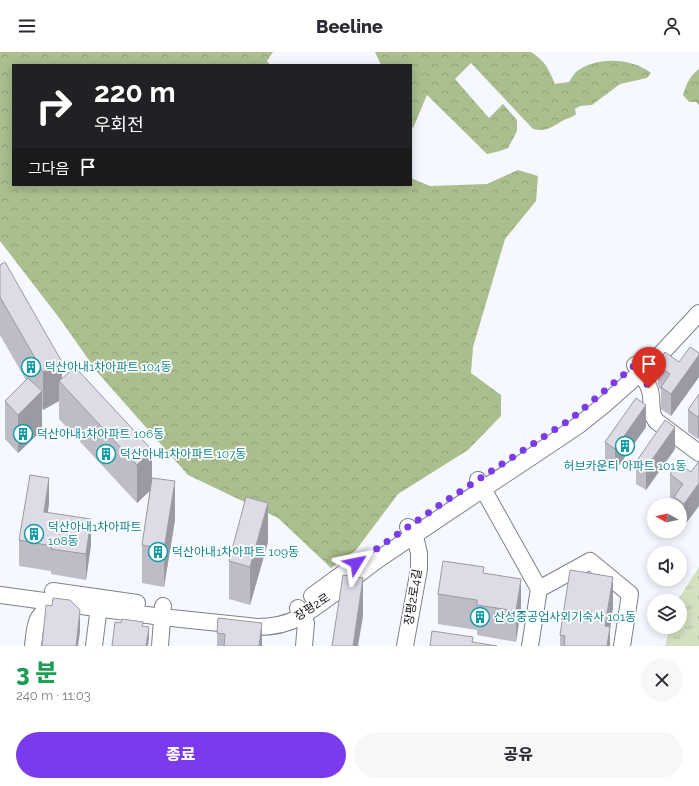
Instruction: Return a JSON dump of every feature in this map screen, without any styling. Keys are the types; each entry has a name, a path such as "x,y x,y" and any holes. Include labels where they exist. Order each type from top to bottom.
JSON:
{"street":[{"name":"장평2로","path":"638,369 649,354 699,304"},
{"name":"장평2로","path":"0,585 99,603 264,627 283,624 300,611 331,581 407,535 481,485 638,369 658,357 699,313"},
{"path":"638,369 649,388 652,416 656,421 699,453"},
{"path":"481,485 539,589 530,646"},
{"name":"장평2로4길","path":"397,646 412,561 407,535"},
{"name":"장평2로4길","path":"405,646 419,569 419,553 416,541 407,535"},
{"path":"539,589 590,561 630,594 622,646"},
{"name":"장평2로","path":"0,595 53,602 99,603"},
{"path":"25,598 36,623"},
{"path":"33,646 36,623 40,614 53,602"},
{"path":"94,646 99,603"},
{"path":"300,611 306,623 304,646"},
{"path":"160,646 162,612"}],"green space":[{"path":"0,52 273,52 267,61 269,64 12,64 12,186 412,186 412,178 430,186 487,184 518,170 538,176 536,201 505,239 473,347 471,373 501,395 501,416 468,450 398,494 356,550 331,568 278,518 188,475 98,373 60,319 0,241"},
{"path":"375,52 531,52 546,66 555,84 569,82 576,72 584,67 593,63 604,61 634,64 651,73 647,78 620,84 592,105 580,106 575,109 576,114 573,116 548,129 538,130 533,129 471,63 455,79 489,118 503,104 517,120 517,131 508,148 487,154 427,95 413,128 412,64 381,64"},
{"path":"699,69 699,105 696,102 689,102 683,95 689,80"},
{"path":"699,567 699,646 665,646 668,634 687,634 687,594 682,594"}],"building":[{"path":"5,262 62,362 43,372 0,297 0,265"},
{"path":"690,347 699,353 699,355 671,394 661,387 670,374 659,366 658,362 665,352 679,362"},
{"path":"75,367 152,450 137,465 59,381"},
{"path":"28,378 42,391 18,415 5,401"},
{"path":"699,394 699,415 698,417 688,410"},
{"path":"636,398 646,405 615,449 605,442"},
{"path":"665,420 675,427 646,468 636,462"},
{"path":"699,461 699,483 687,500 687,498 675,498 674,497 683,484 670,474 678,463 691,472"},
{"path":"30,475 49,478 44,512 91,519 86,554 51,549 52,546 19,540"},
{"path":"152,478 175,481 164,549 142,545"},
{"path":"246,497 268,503 250,567 229,561"},
{"path":"443,561 484,567 483,573 521,579 516,611 477,605 477,600 438,594"},
{"path":"570,570 613,577 605,626 610,627 607,646 564,646 565,636 560,635"},
{"path":"343,575 363,578 353,646 332,646"},
{"path":"53,598 70,600 80,610 76,646 42,646 46,605 52,606"},
{"path":"218,618 262,623 259,646 224,646 225,634 217,633"},
{"path":"122,619 143,622 142,626 149,627 146,646 112,646 115,622 121,623"},
{"path":"432,631 473,637 472,642 497,646 430,646"}],"place":[{"name":"덕산아내1차아파트 104동","path":"31,367"},
{"name":"덕산아내1차아파트 106동","path":"23,434"},
{"name":"허브카운티 아파트 101동","path":"625,446"},
{"name":"덕산아내1차아파트 107동","path":"106,454"},
{"name":"덕산아내1차아파트 108동","path":"34,534"},
{"name":"덕산아내1차아파트 109동","path":"158,552"},
{"name":"산성중공업사외기숙사 101동","path":"480,617"}],"route":[{"path":"356,563 444,502 540,441 571,419 635,365 641,372 649,388"}]}
